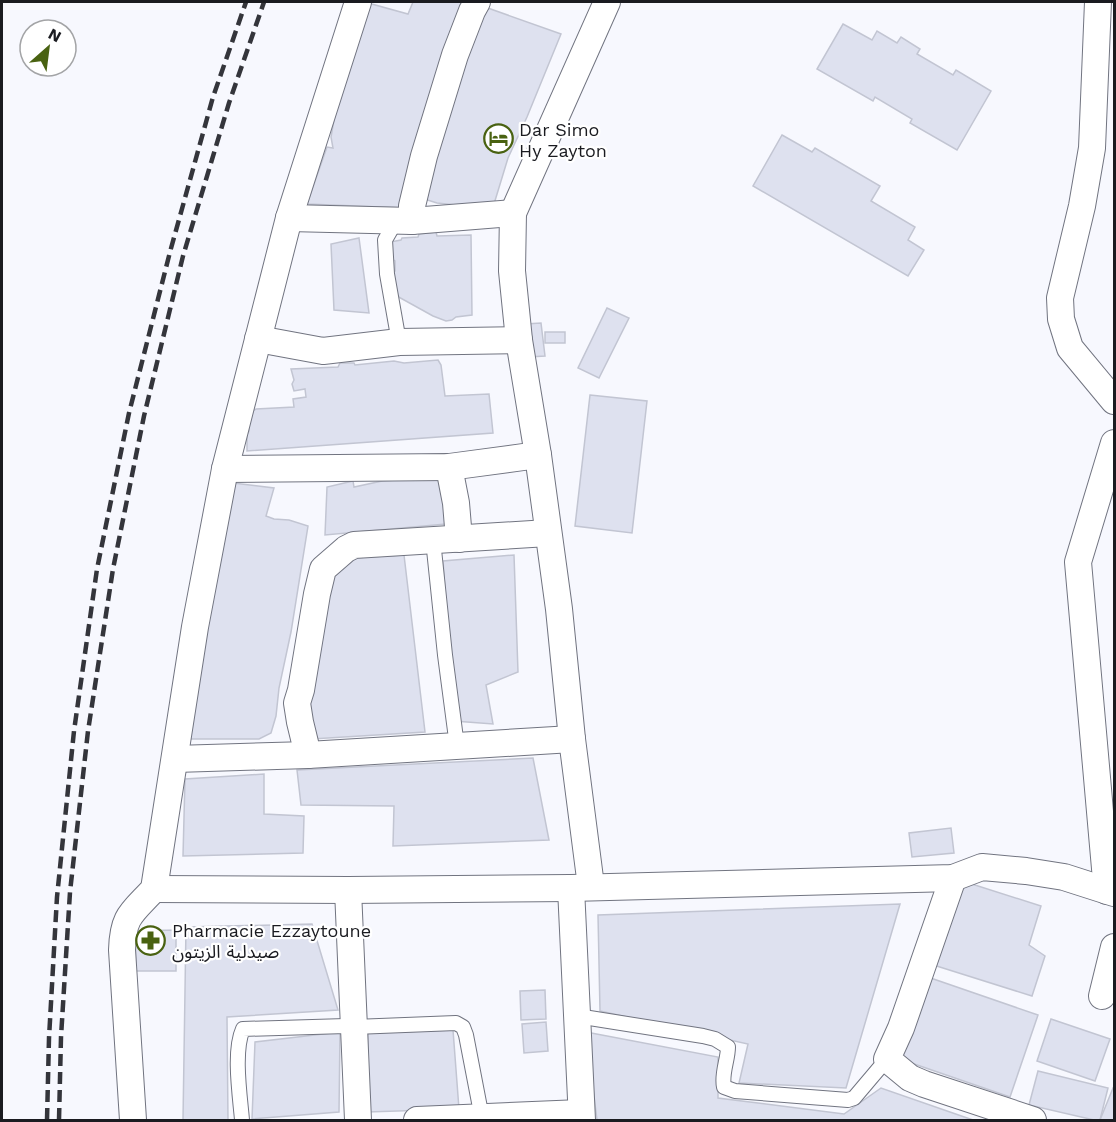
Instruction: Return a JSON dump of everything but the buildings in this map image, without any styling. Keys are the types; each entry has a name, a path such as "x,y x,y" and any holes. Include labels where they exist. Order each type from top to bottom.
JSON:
{"street":[{"path":"133,1120 122,950 124,927 127,918 154,889 195,627 225,469 289,218 358,2"},
{"path":"404,221 412,206 424,156 455,55 477,2"},
{"path":"417,1120 582,1117 577,1016 581,887 572,739 559,609 538,455 519,340 512,271 513,213 608,2"},
{"path":"1098,2 1092,148 1082,206 1060,298 1061,319 1070,348 1114,401"},
{"path":"289,218 404,221 513,213"},
{"path":"258,339 323,351 399,342 519,340"},
{"path":"154,889 348,890 581,887 953,878 982,867 1064,877 1111,892 1078,562 1114,442"},
{"path":"225,469 449,467 538,455"},
{"path":"449,467 456,503 459,539"},
{"path":"308,755 297,703 323,569 354,545 548,533"},
{"path":"175,759 308,755 572,739"},
{"path":"953,878 901,1028 887,1059 910,1078 924,1084 1033,1120"},
{"path":"348,890 358,1120"},
{"path":"1102,996 1114,947"}],"lane":[{"path":"399,342 387,274 385,240 404,221"},
{"path":"433,540 457,746"},
{"path":"577,1016 703,1036 721,1042 728,1047 724,1087 735,1091 848,1100 854,1098 887,1059"},
{"path":"242,1120 238,1059 240,1036 243,1029 456,1023 463,1027 493,1118"}],"railway":[{"path":"47,1120 57,897 74,731 97,569 129,413 170,252 213,97 246,2"},
{"path":"59,1120 61,1037 70,892 88,731 113,569 144,416 183,256 229,103 264,2"}],"place":[{"name":"Dar Simo Hy Zayton","path":"498,139"},
{"name":"Pharmacie Ezzaytoune صيدلية الزيتون","path":"151,940"}]}
